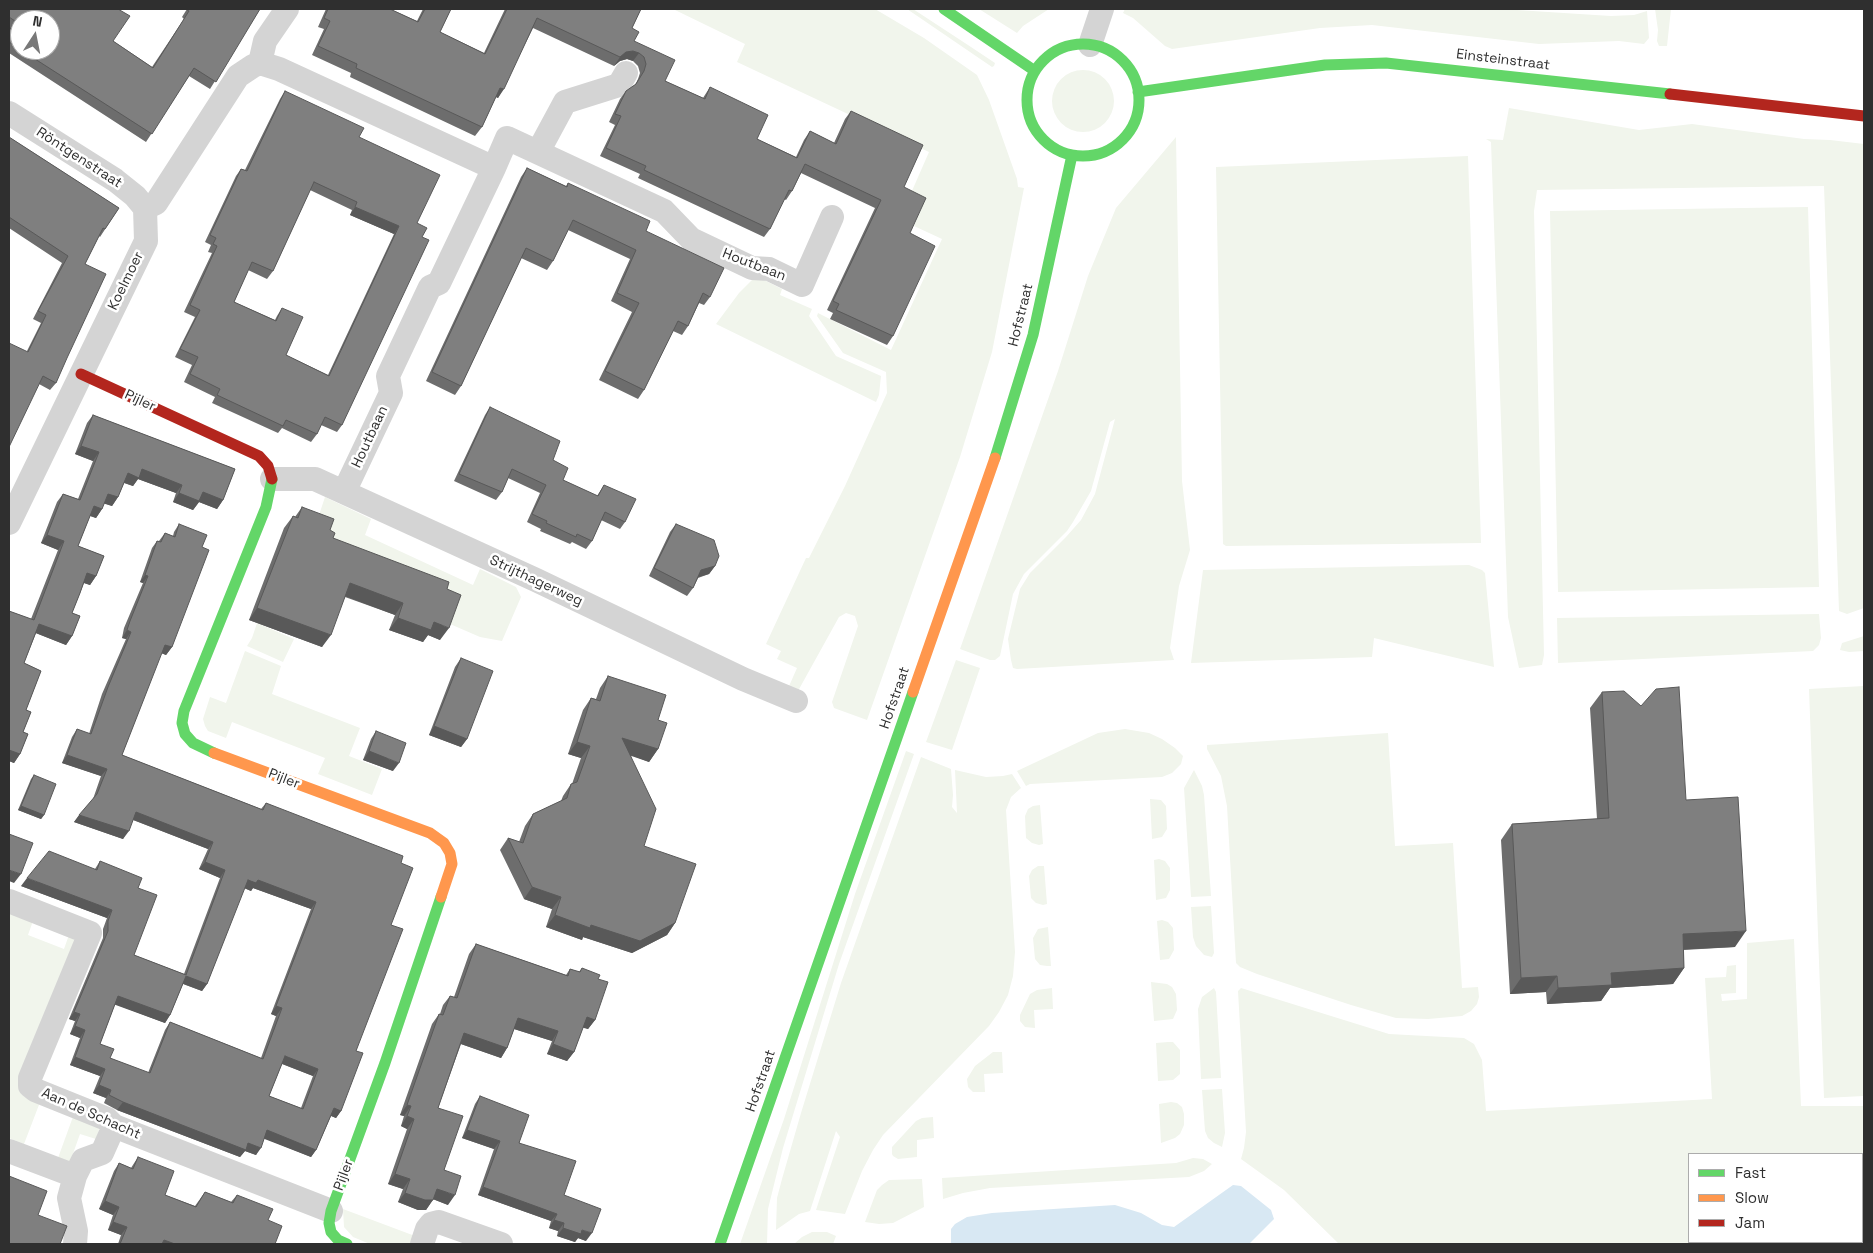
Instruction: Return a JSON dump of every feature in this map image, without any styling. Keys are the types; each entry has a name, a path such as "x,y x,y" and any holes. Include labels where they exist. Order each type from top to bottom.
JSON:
{"main road":[{"path":"944,9 1035,71"},
{"path":"1081,44 1090,45 1102,47 1122,60 1135,80 1138,92 1138,107 1134,122 1126,135 1116,145 1102,153 1087,156 1072,155 1058,150 1045,141 1035,129 1029,116 1026,100 1028,85 1035,71 1047,57 1063,48 1081,44"},
{"name":"Einsteinstraat","path":"1138,92 1325,65 1386,63 1864,116"},
{"name":"Hofstraat","path":"720,1244 1006,425 1033,335 1072,155"},
{"name":"Pijler","path":"80,374 259,456 268,466 272,479 266,507 184,711 182,723 186,734 193,743 201,748 430,834 444,844 450,853 452,864 385,1062 331,1211 329,1223 331,1232 338,1240 348,1244"}],"street":[{"path":"260,63 266,41 287,9"},
{"path":"1090,45 1102,9"},
{"path":"145,208 156,203 238,76 260,63 279,69 494,168"},
{"path":"538,152 566,102 619,85 626,73"},
{"name":"Röntgenstraat","path":"9,113 114,180 135,196 145,208"},
{"name":"Houtbaan","path":"344,492 391,393 388,376 430,287 440,283 507,138 664,211 691,239 752,268 769,269 802,285 832,217"},
{"name":"Koelmoer","path":"9,523 146,241 145,208"},
{"name":"Strijthagerweg","path":"272,479 315,479 545,584 743,679 796,701"},
{"name":"Aan de Schacht","path":"9,901 90,933 30,1078 30,1086 35,1090 107,1119 114,1126 331,1211"},
{"path":"75,1244 76,1231 69,1198 75,1176 82,1160 102,1153 114,1126"},
{"path":"9,1151 75,1176"},
{"path":"422,1244 427,1229 432,1224 439,1222 501,1244"}],"shaded area":[{"path":"673,9 875,9 924,38 977,75 989,100 1017,179 1018,187 1024,188 992,352 960,457 867,720 834,708 832,702 858,626 855,616 846,613 839,617 798,691 786,693 797,668 777,659 781,651 766,644 806,558 809,558 845,486 887,393 886,372 843,353 817,316 818,313 891,350 942,239 914,226 922,207 908,200 929,152 737,62 745,44"},
{"path":"907,9 913,9 995,63 994,66 992,67"},
{"path":"979,9 1049,9 1023,26 1017,33"},
{"path":"1125,9 1501,9 1611,16 1634,15 1647,11 1649,38 1644,44 1619,41 1539,44 1372,25 1320,28 1172,49 1165,46 1133,18 1123,13"},
{"path":"1655,9 1671,9 1667,46 1659,46 1657,41 1658,30"},
{"path":"1077,70 1089,70 1105,79 1112,89 1114,101 1112,113 1105,123 1089,132 1077,132 1066,127 1057,118 1052,107 1052,95 1057,84 1066,75"},
{"path":"1509,108 1639,130 1692,124 1804,139 1864,144 1864,608 1847,614 1839,611 1824,186 1537,190 1534,211 1544,655 1542,665 1519,668 1508,617 1491,142 1486,139 1503,140"},
{"path":"1176,137 1182,481 1190,550 1179,586 1170,648 1174,660 1017,669 1013,668 1011,660 1008,639 1020,589 1030,573 1081,520 1095,494 1115,419 1110,422 1091,491 1073,522 1067,531 1024,574 1013,594 1000,656 995,660 990,660 960,649 1058,371 1088,276 1116,208"},
{"path":"1468,156 1481,543 1226,546 1223,544 1216,167"},
{"path":"1808,207 1819,587 1558,592 1550,211"},
{"path":"756,276 782,289 780,295 812,309 809,316 836,356 881,376 879,395 876,402 716,324 739,293"},
{"path":"325,497 371,519 365,535 473,585 480,569 516,587 521,597 502,641 480,637 450,624 315,527"},
{"path":"1469,565 1485,573 1494,667 1374,638 1372,657 1191,663 1203,570"},
{"path":"1819,614 1821,638 1819,645 1813,651 1558,663 1557,618"},
{"path":"257,623 294,639 283,662 247,646"},
{"path":"1864,636 1864,651 1849,652 1840,650 1842,643"},
{"path":"245,651 281,666 272,694 360,728 349,756 382,769 372,795 318,774 325,758 232,722 226,738 208,731 203,719 210,697 226,703"},
{"path":"956,660 980,668 952,750 926,742"},
{"path":"1864,686 1864,1096 1824,1098 1809,689"},
{"path":"1125,729 1149,733 1162,739 1183,756 1181,764 1172,773 1162,777 1030,784 1026,786 1017,771 1098,733"},
{"path":"1388,733 1395,846 1453,843 1462,988 1478,987 1479,997 1477,1004 1471,1011 1462,1016 1428,1019 1396,1018 1257,974 1240,967 1236,963 1227,806 1221,776 1207,749 1207,745"},
{"path":"906,751 914,754 839,964 783,1148 768,1209 767,1244 740,1244 784,1119 855,894"},
{"path":"921,757 951,769 952,807 957,813 955,770 986,777 1012,774 1021,788 1011,797 1006,810 1015,952 1013,976 1008,995 989,1026 883,1135 862,1171 845,1214 816,1210 840,1137 836,1131 810,1211 799,1214 776,1230 777,1198 801,1113 841,983"},
{"path":"1194,770 1204,795 1211,896 1191,897 1184,788"},
{"path":"1150,799 1161,800 1166,806 1167,829 1162,837 1152,839"},
{"path":"1040,805 1043,844 1039,845 1032,843 1026,838 1025,816 1028,809"},
{"path":"1154,860 1165,861 1170,868 1170,890 1166,898 1156,900"},
{"path":"1038,866 1044,866 1047,904 1043,905 1036,903 1031,898 1029,876 1032,870"},
{"path":"1211,906 1214,953 1212,957 1204,955 1196,946 1193,937 1191,907"},
{"path":"9,909 34,918 28,935 64,949 70,932 81,936 21,1089 42,1097 24,1144 9,1138"},
{"path":"1157,921 1168,922 1173,928 1174,950 1169,959 1160,960"},
{"path":"1048,927 1051,966 1040,965 1035,959 1033,938 1038,929"},
{"path":"1794,939 1801,1106 1864,1106 1864,1244 1339,1244 1284,1190 1241,1159 1246,1132 1238,991 1241,988 1389,1034 1464,1038 1474,1044 1482,1060 1486,1111 1712,1099 1705,978 1726,977 1727,966 1736,965 1736,993 1721,994 1722,1001 1747,999 1747,943"},
{"path":"1151,982 1167,984 1172,987 1176,994 1177,1010 1173,1019 1154,1021"},
{"path":"1052,988 1053,1009 1034,1010 1035,1028 1025,1027 1020,1021 1020,1015 1030,994 1037,990"},
{"path":"1214,988 1216,992 1221,1078 1201,1079 1198,1009 1202,997"},
{"path":"1173,1042 1180,1050 1180,1074 1173,1080 1158,1081 1156,1043"},
{"path":"993,1052 1002,1052 1003,1073 984,1074 985,1092 973,1092 968,1087 967,1079 975,1066"},
{"path":"1222,1089 1225,1133 1222,1147 1208,1138 1205,1131 1202,1090"},
{"path":"1177,1103 1182,1107 1184,1125 1180,1134 1175,1138 1161,1143 1159,1104"},
{"path":"74,1114 101,1124 96,1139 80,1134 70,1162 58,1158"},
{"path":"933,1117 934,1138 917,1140 917,1157 898,1159 893,1156 892,1147 916,1121 922,1118"},
{"path":"1193,1158 1203,1159 1212,1164 1204,1171 1189,1177 990,1188 943,1199 942,1178 1176,1163"},
{"path":"922,1179 924,1207 893,1223 865,1222 877,1190 882,1185 889,1180"},
{"path":"1233,1185 1241,1186 1271,1210 1274,1219 1249,1244 951,1244 951,1229 955,1224 967,1217 992,1213 1115,1205 1141,1213 1162,1225 1174,1227"},
{"path":"343,1209 415,1236 412,1244 370,1244 353,1237 344,1227"},
{"path":"812,1232 827,1232 836,1236 833,1244 794,1244"}],"building":[{"path":"9,9 118,9 130,16 113,41 153,68 189,11 187,9 260,9 216,82 194,68 152,134 37,60 60,60 60,10 10,10 9,17"},
{"path":"328,9 390,9 418,22 425,9 451,9 440,32 485,54 507,9 641,9 632,28 639,32 634,41 675,60 665,81 705,99 710,87 768,115 757,139 797,158 810,131 836,144 851,111 923,145 904,187 926,198 910,233 935,246 893,336 836,310 839,304 833,301 881,200 805,164 792,191 789,190 770,229 644,170 646,166 606,148 621,116 615,114 626,91 636,84 644,71 646,64 644,57 639,53 633,51 626,52 620,57 537,18 504,89 500,88 482,127 356,68 357,64 318,46 330,21 324,18"},
{"path":"285,91 364,128 359,137 440,175 417,223 427,228 422,237 429,240 342,425 325,417 317,434 286,420 283,426 217,395 220,389 190,374 198,357 180,349 200,310 190,305 217,246 213,244 216,238 210,235 241,169 247,171","holes":["314,182 357,202 355,207 399,226 329,376 286,355 303,317 282,308 276,321 234,302 252,262 273,271"]},
{"path":"9,137 119,208 105,229 103,228 85,264 106,274 56,383 43,376 9,447 9,343 28,352 46,315 38,311 68,256 9,217"},
{"path":"527,168 567,187 568,183 650,221 646,231 724,268 710,297 703,293 688,326 678,321 644,390 605,371 639,303 617,293 636,250 573,220 553,261 526,248 461,386 432,372"},
{"path":"490,407 560,441 553,460 568,468 563,480 598,496 604,485 636,499 625,522 605,512 592,541 577,534 576,537 532,514 546,485 512,469 502,492 459,474"},
{"path":"93,415 235,469 223,500 203,492 199,501 179,493 182,485 142,469 139,478 128,473 118,497 108,494 102,509 94,506 78,546 104,556 96,576 87,573 72,613 80,616 72,636 39,624 24,663 41,671 26,710 31,712 23,732 28,734 20,754 9,750 9,611 34,620 64,541 47,535 63,494 80,500 99,452 81,446"},
{"path":"302,507 334,519 330,530 335,533 333,538 449,582 447,589 461,595 449,628 434,622 431,630 398,618 403,603 350,583 331,635 257,608 293,516 298,518"},
{"path":"179,524 207,535 202,547 209,550 172,647 165,645 122,755 263,810 266,803 403,856 401,863 413,868 391,925 403,929 356,1051 363,1053 341,1111 334,1108 316,1150 267,1130 261,1148 248,1143 246,1150 109,1095 111,1090 99,1085 105,1069 75,1057 85,1030 75,1026 80,1014 74,1012 108,931 108,921 112,910 27,878 49,851 97,870 100,861 142,878 138,888 157,895 134,955 186,975 225,870 205,862 213,842 136,812 129,831 79,815 97,794 107,769 67,755 77,729 91,734 131,632 127,630 148,576 145,575 157,541 161,542 165,533 175,537","holes":["248,880 256,883 258,880 316,902 276,1006 282,1008 263,1059 170,1022 150,1073 110,1058 114,1049 100,1044 118,996 170,1015 186,976 207,984","285,1056 318,1069 303,1109 269,1096"]},
{"path":"676,524 714,540 719,556 715,566 701,570 693,588 654,568"},
{"path":"461,658 493,671 467,739 434,726"},
{"path":"608,676 666,695 658,720 667,723 658,749 622,738 656,809 644,846 696,864 675,923 640,941 591,925 590,928 555,915 561,897 532,887 508,838 523,843 533,814 567,798 571,784 577,782 590,746 577,742 591,698 600,701"},
{"path":"1679,687 1686,800 1738,797 1746,931 1683,934 1684,968 1611,973 1612,985 1558,988 1557,976 1521,978 1512,824 1609,818 1602,692 1624,691 1641,706 1656,689"},
{"path":"376,731 406,743 399,763 369,751"},
{"path":"34,775 56,784 44,815 21,806"},
{"path":"9,834 33,843 21,874 9,870"},
{"path":"476,944 568,976 570,969 580,972 582,968 600,975 598,979 608,982 595,1020 587,1017 574,1052 553,1044 558,1031 518,1018 507,1048 464,1033 438,1108 463,1116 444,1170 461,1176 455,1195 437,1189 433,1200 425,1200 405,1193 410,1179 395,1174 414,1119 407,1116 411,1106 407,1105 439,1014 443,1015 450,996 457,998"},
{"path":"480,1096 529,1115 519,1143 576,1161 564,1195 601,1209 592,1233 582,1230 581,1234 563,1228 564,1223 554,1220 557,1214 483,1187 500,1141 467,1130"},
{"path":"138,1157 174,1171 165,1195 196,1207 205,1192 233,1203 237,1195 273,1209 268,1220 282,1226 275,1244 175,1244 164,1240 162,1244 120,1244 127,1227 113,1222 119,1207 105,1201 119,1163 133,1169"},
{"path":"9,1176 47,1191 38,1215 67,1226 60,1244 9,1244"}],"traffic: fast":[{"path":"944,9 1035,71"},
{"path":"1083,44 1094,45 1104,49 1122,61 1134,79 1138,89 1139,100 1138,111 1134,121 1122,139 1104,151 1094,155 1083,156 1072,155 1062,151 1044,139 1032,121 1028,111 1027,100 1028,89 1032,79 1044,61 1062,49 1072,45 1083,44"},
{"path":"1138,92 1325,65 1386,63 1670,94"},
{"path":"995,458 1033,335 1072,155"},
{"path":"214,753 193,743 185,734 182,723 184,711 266,507 272,479"},
{"path":"720,1244 913,692"},
{"path":"347,1244 338,1240 331,1232 329,1223 331,1211 385,1063 441,897"}],"traffic: slow":[{"path":"913,692 995,458"},
{"path":"214,753 430,833 444,843 450,853 452,864 441,897"}],"traffic: jam":[{"path":"1670,94 1864,116"},
{"path":"81,374 259,456 268,466 272,479"}]}
